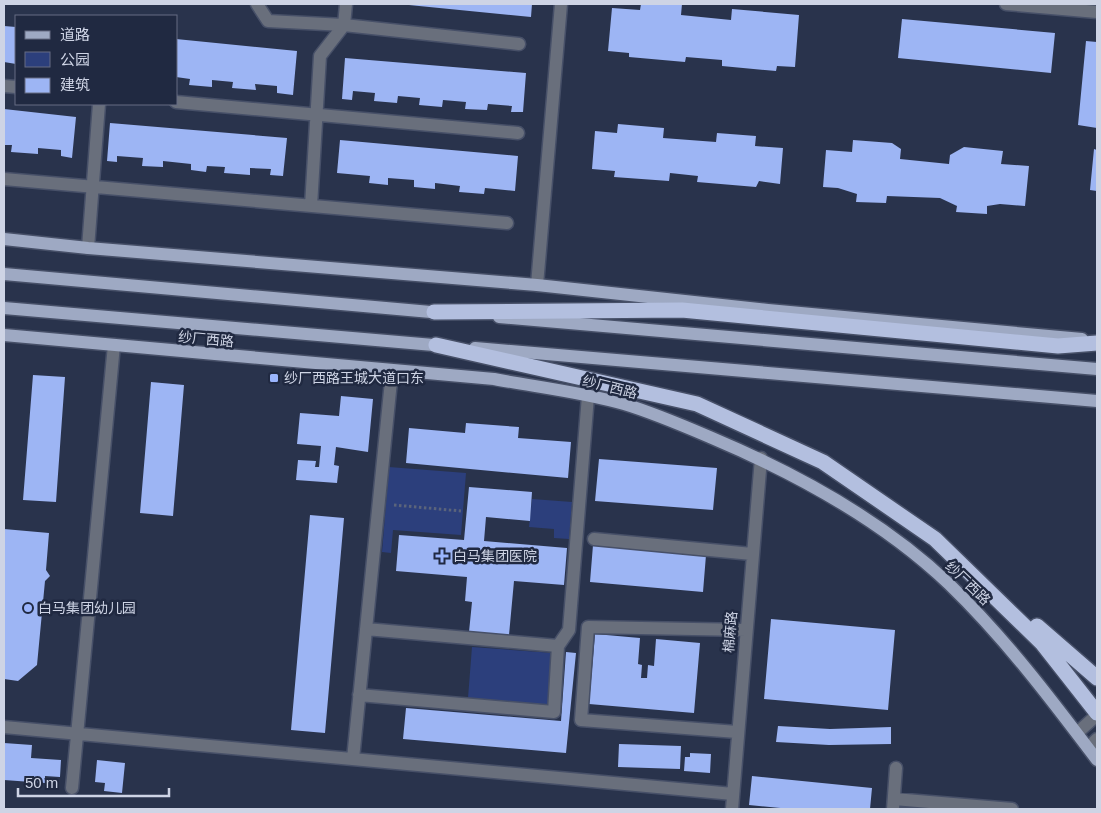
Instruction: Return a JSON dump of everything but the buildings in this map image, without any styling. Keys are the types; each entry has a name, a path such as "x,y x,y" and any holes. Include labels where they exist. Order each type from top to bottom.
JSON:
{"highway":[{"path":"434,312 682,310 1058,346 1097,342"},
{"path":"436,345 697,404 823,462 935,539 1097,678"},
{"path":"935,539 1042,643 1097,714"}],"main road":[{"path":"4,239 88,248 537,286 1097,342"},
{"path":"4,274 1097,369"},
{"path":"4,308 1097,401"},
{"name":"纱厂西路","path":"4,335 494,379 624,404 683,425 761,458 830,496 881,529 926,564 948,583 986,622 1077,732 1093,744 1097,760"}],"street":[{"path":"257,4 268,21 344,24 519,44"},
{"path":"311,206 320,56 344,24 346,4"},
{"path":"537,286 561,4"},
{"path":"1006,4 1097,12"},
{"path":"178,102 518,133"},
{"path":"88,248 98,105"},
{"path":"4,179 507,223"},
{"path":"72,788 114,345"},
{"path":"353,759 392,371"},
{"path":"359,695 554,712 558,646 569,630 588,396"},
{"name":"棉麻路","path":"732,809 761,458"},
{"path":"594,539 752,554"},
{"path":"737,732 581,720 588,626 746,630"},
{"path":"366,629 558,646"},
{"path":"1077,732 1097,714"},
{"path":"4,727 733,794"},
{"path":"896,768 893,804 1012,809"}],"path":[{"path":"379,503 460,511"}],"green space":[{"path":"389,467 466,473 461,535 393,530 391,553 382,552"},
{"path":"532,499 572,502 569,539 554,538 554,529 529,527"},
{"path":"472,647 553,653 548,705 468,698"}],"place":[{"name":"纱厂西路王城大道口东","path":"274,378"},
{"name":"白马集团医院","path":"442,556"},
{"name":"白马集团幼儿园","path":"28,608"}]}
